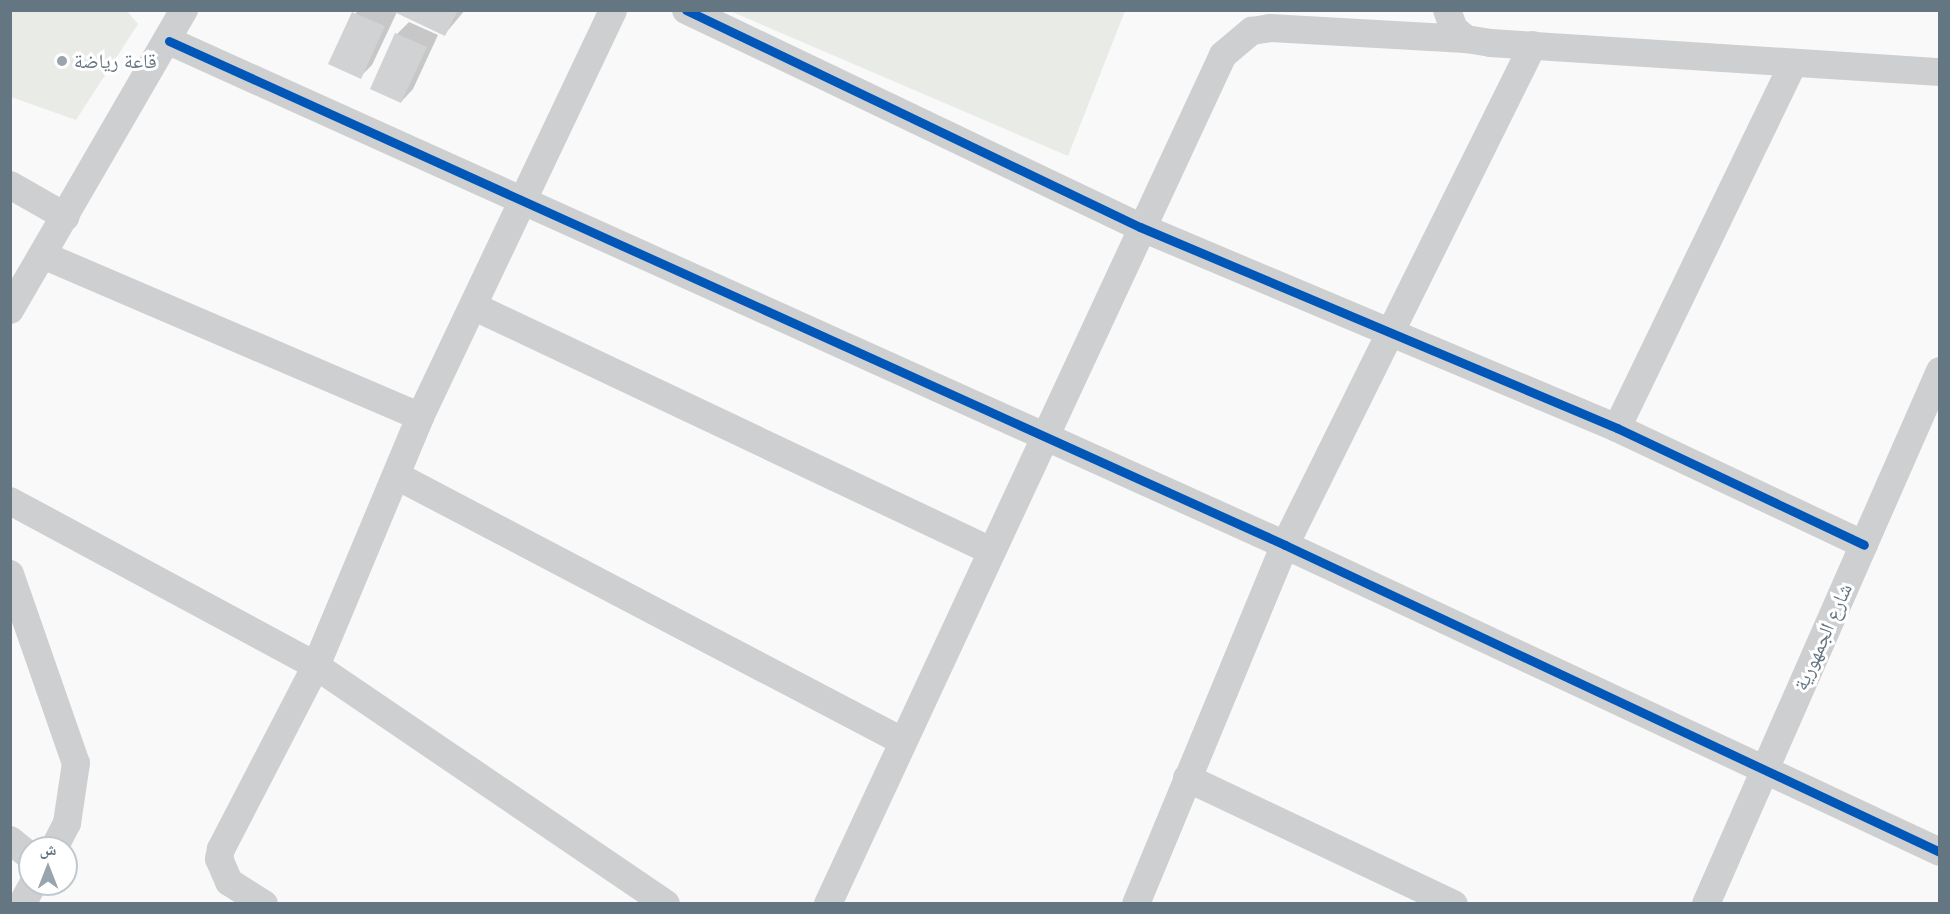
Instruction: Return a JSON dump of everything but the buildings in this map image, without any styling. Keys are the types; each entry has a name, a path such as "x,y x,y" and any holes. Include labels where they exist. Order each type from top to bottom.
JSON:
{"street":[{"path":"10,310 45,256 169,41 184,10"},
{"path":"264,903 229,882 219,859 221,849 316,666 420,417 475,307 613,10"},
{"path":"686,10 1140,227 1617,428 1864,545"},
{"path":"1448,10 1454,29 1466,39"},
{"path":"828,903 900,740 1223,55 1252,31 1466,39 1793,64 1940,72"},
{"path":"169,41 1042,438 1285,545 1940,852"},
{"path":"1136,903 1285,545 1533,45"},
{"path":"1617,428 1793,64"},
{"path":"10,185 66,217"},
{"path":"45,256 420,417"},
{"path":"475,307 989,550"},
{"name":"شارع الجمهورية","path":"1706,903 1940,371"},
{"path":"397,476 900,740"},
{"path":"10,501 316,666 666,903"},
{"path":"10,574 76,763 67,823 60,836"},
{"path":"1187,778 1418,897 1454,903"}],"shaded area":[{"name":"قاعة رياضة","path":"11,10 127,11 138,24 76,120 11,97"},
{"path":"730,11 1125,11 1068,156"}],"cycle path":[{"path":"686,10 1140,227 1617,428 1864,545"},
{"path":"169,41 1285,545 1940,852"}],"place":[{"name":"قاعة رياضة","path":"62,61"}]}
